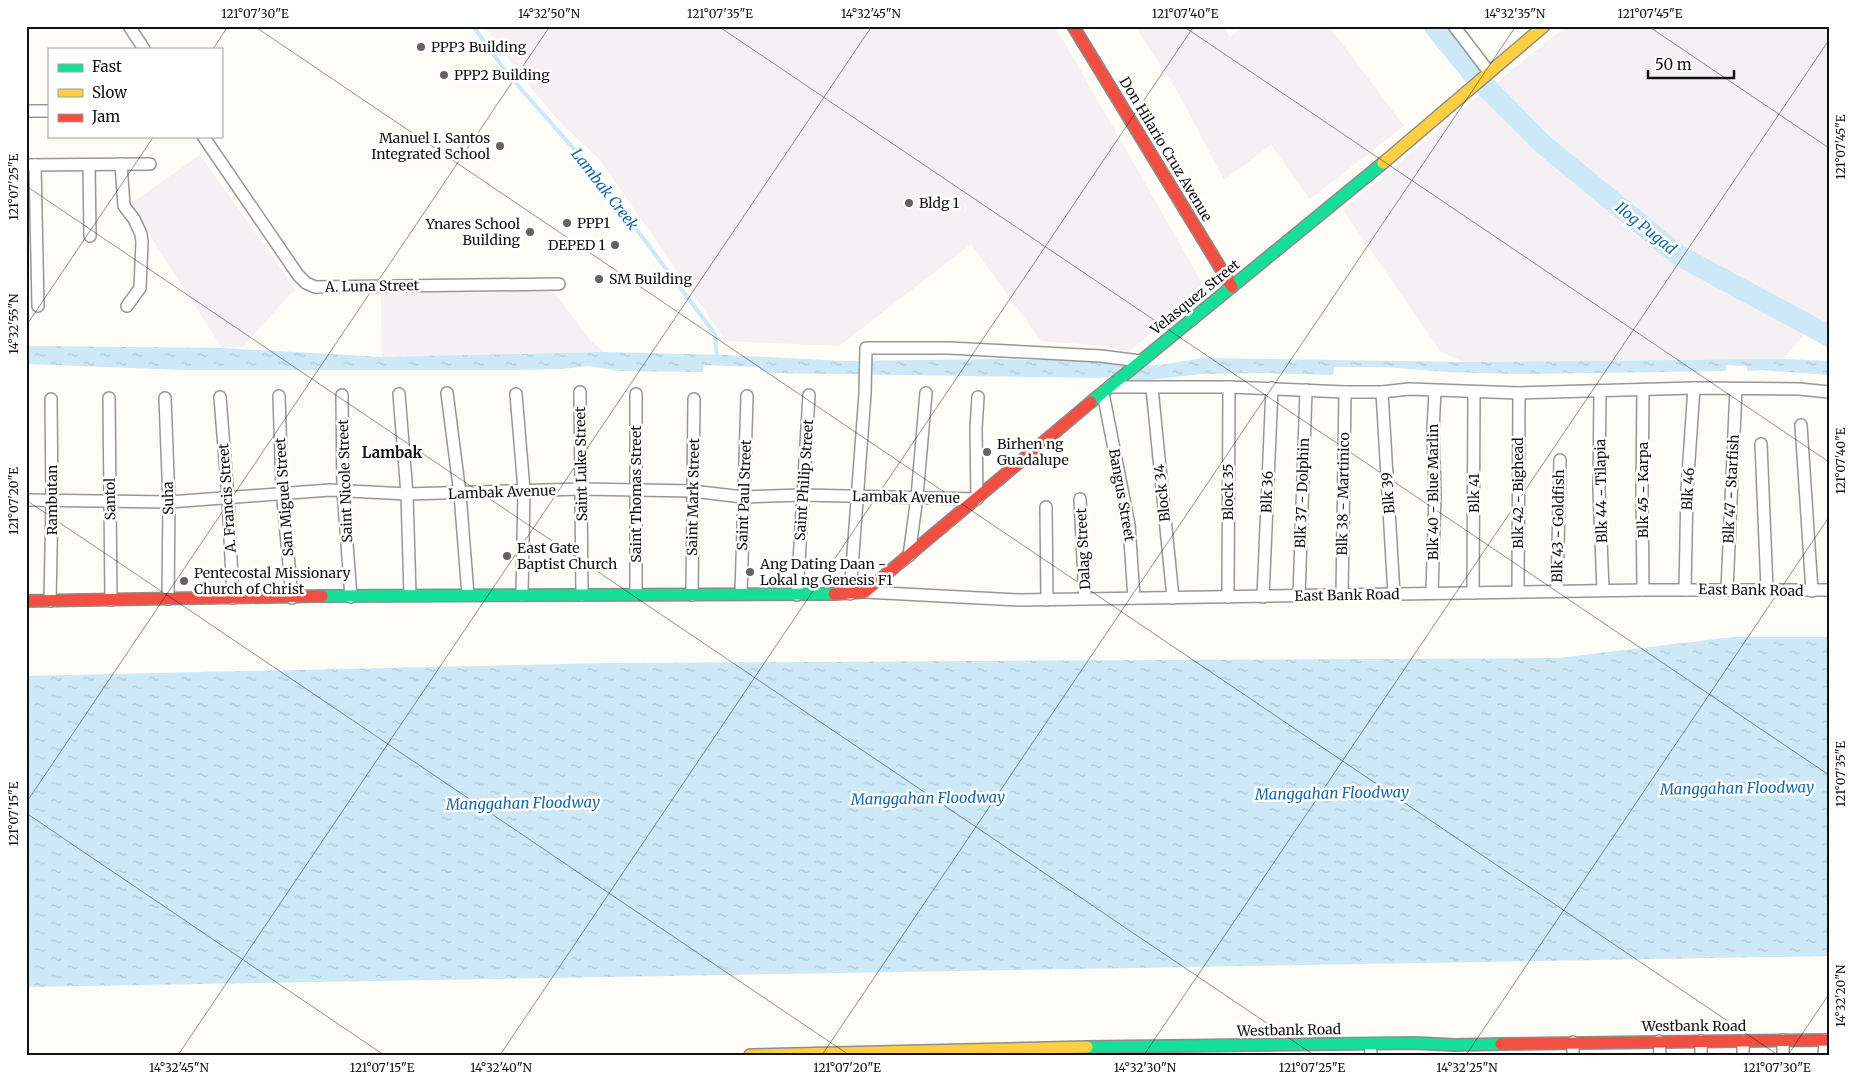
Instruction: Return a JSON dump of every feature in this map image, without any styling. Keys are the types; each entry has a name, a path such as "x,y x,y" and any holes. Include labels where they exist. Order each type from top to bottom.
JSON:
{"main road":[{"name":"Don Hilario Cruz Avenue","path":"1074,26 1232,287"},
{"name":"Velasquez Street","path":"864,592 1140,361 1404,144 1538,28"},
{"path":"26,601 410,595 582,596 636,594 850,594 864,592"},
{"name":"Westbank Road","path":"752,1055 1041,1051 1455,1050 1495,1049 1538,1043 1573,1042 1827,1040"}],"street":[{"path":"129,26 143,48"},
{"path":"1454,26 1489,72"},
{"path":"26,112 48,111"},
{"name":"A. Luna Street","path":"204,138 298,275 306,283 314,286 559,284"},
{"path":"121,164 124,206 134,219 141,234 142,242 140,288 127,306"},
{"path":"38,306 30,165 150,164"},
{"path":"89,165 90,236"},
{"path":"850,594 865,394 866,353 948,348 1101,356 1140,361"},
{"path":"1106,390 1229,387 1345,392 1382,392 1409,389 1519,393 1694,388 1829,392"},
{"name":"Block 35","path":"1228,597 1229,387"},
{"name":"Block 34","path":"1152,388 1172,598"},
{"name":"Blk 36","path":"1263,597 1272,388"},
{"name":"Blk 46","path":"1685,590 1687,489 1694,388"},
{"name":"Blk 47 - Starfish","path":"1727,590 1736,389"},
{"name":"Bangus Street","path":"1106,390 1129,526 1134,598"},
{"name":"Blk 37 - Dolphin","path":"1299,596 1306,390"},
{"name":"Blk 45 - Karpa","path":"1643,390 1643,590"},
{"name":"Blk 40 - Blue Marlin","path":"1432,593 1435,494 1433,430 1436,391"},
{"name":"Blk 44 - Tilapia","path":"1600,391 1599,490 1603,590"},
{"name":"Saint Luke Street","path":"580,392 582,596"},
{"name":"Blk 38 - Martinico","path":"1342,595 1345,392"},
{"name":"Blk 39","path":"1382,392 1394,594"},
{"name":"Blk 41","path":"1473,593 1474,392"},
{"path":"447,393 460,494 468,595"},
{"path":"908,556 917,496 926,393"},
{"name":"Blk 42 - Bighead","path":"1518,592 1519,393"},
{"path":"399,394 407,494 410,595"},
{"path":"516,394 524,490 522,595"},
{"name":"Saint Thomas Street","path":"636,394 636,594"},
{"name":"Saint Nicole Street","path":"342,395 343,490 351,597"},
{"name":"Saint Philip Street","path":"797,594 809,395"},
{"name":"San Miguel Street","path":"279,396 282,494 292,598"},
{"name":"Saint Paul Street","path":"742,594 747,396"},
{"name":"A. Francis Street","path":"220,397 233,598"},
{"name":"Santol","path":"109,398 111,600"},
{"name":"Suha","path":"164,398 169,502 168,599"},
{"path":"977,499 976,428 978,398"},
{"name":"Rambutan","path":"50,601 52,501 51,399"},
{"name":"Saint Mark Street","path":"692,595 694,399"},
{"path":"1801,425 1812,591"},
{"path":"1761,444 1767,589"},
{"name":"Blk 43 - Goldfish","path":"1557,591 1560,460"},
{"name":"Lambak Avenue","path":"26,500 169,502 343,490 407,494 460,494 582,489 635,489 743,496 917,496 977,499"},
{"name":"Dalag Street","path":"1080,499 1085,599"},
{"path":"1046,507 1047,600"},
{"name":"East Bank Road","path":"864,592 1047,600 1603,590 1829,590"},
{"path":"1783,1040 1783,1055"},
{"path":"1824,1055 1827,1040"},
{"path":"1660,1041 1660,1055"},
{"path":"1701,1041 1701,1055"},
{"path":"1742,1055 1743,1041"},
{"path":"1573,1042 1573,1055"},
{"path":"1616,1042 1616,1055"},
{"path":"1538,1043 1538,1055"}],"shaded area":[{"path":"484,26 1055,26 1205,288 1127,353 1107,346 1041,341 971,244 839,346 726,341 600,160 561,123 534,92"},
{"path":"1135,26 1223,26 1230,37 1245,26 1329,26 1404,126 1310,199 1271,145 1224,180 1179,94"},
{"path":"1566,26 1829,26 1829,329 1825,329 1672,247 1495,84"},
{"path":"1483,92 1629,231 1681,267 1806,332 1784,359 1464,362 1441,352 1343,210"},
{"path":"200,155 296,290 290,294 243,347 222,348 130,204"},
{"path":"554,292 589,339 604,352 382,357 381,293"}],"water":[{"path":"26,346 222,348 382,357 604,352 726,355 844,361 993,359 1096,361 1142,365 1160,365 1203,358 1464,362 1784,359 1829,361 1829,375 1761,370 1748,371 1746,366 1726,365 1726,371 1517,374 1446,372 1387,367 1334,367 1333,375 1201,374 1140,381 1115,376 1099,378 769,373 757,367 704,365 703,372 619,371 589,366 521,370 185,370 26,364"},
{"name":"Manggahan Floodway","path":"1733,637 1829,637 1829,956 26,987 26,676 606,663 1558,658"}],"waterway":[{"name":"Lambak Creek","path":"473,26 507,73 589,166 715,334 717,360"},
{"name":"Ilog Pugad","path":"1434,26 1472,73"},
{"name":"Ilog Pugad","path":"1487,88 1544,145 1678,255 1829,336"}],"traffic: fast":[{"path":"1091,402 1383,163"},
{"path":"322,596 834,594"},
{"path":"1087,1047 1415,1043 1455,1045 1501,1044"}],"traffic: slow":[{"path":"1383,163 1544,26"},
{"path":"750,1055 1087,1047"}],"traffic: jam":[{"path":"1073,26 1232,287"},
{"path":"834,594 865,592 1091,402"},
{"path":"26,601 322,596"},
{"path":"1501,1044 1829,1040"}],"place":[{"name":"PPP3 Building","path":"421,47"},
{"name":"PPP2 Building","path":"444,75"},
{"name":"Manuel I. Santos Integrated School","path":"500,146"},
{"name":"Bldg 1","path":"909,203"},
{"name":"PPP1","path":"567,223"},
{"name":"Ynares School Building","path":"530,232"},
{"name":"DEPED 1","path":"615,245"},
{"name":"SM Building","path":"599,279"},
{"name":"Birhen ng Guadalupe","path":"987,452"},
{"name":"East Gate Baptist Church","path":"507,556"},
{"name":"Ang Dating Daan - Lokal ng Genesis F1","path":"750,572"},
{"name":"Pentecostal Missionary Church of Christ","path":"184,581"}],"district":[{"name":"Lambak","path":"392,452"}]}
